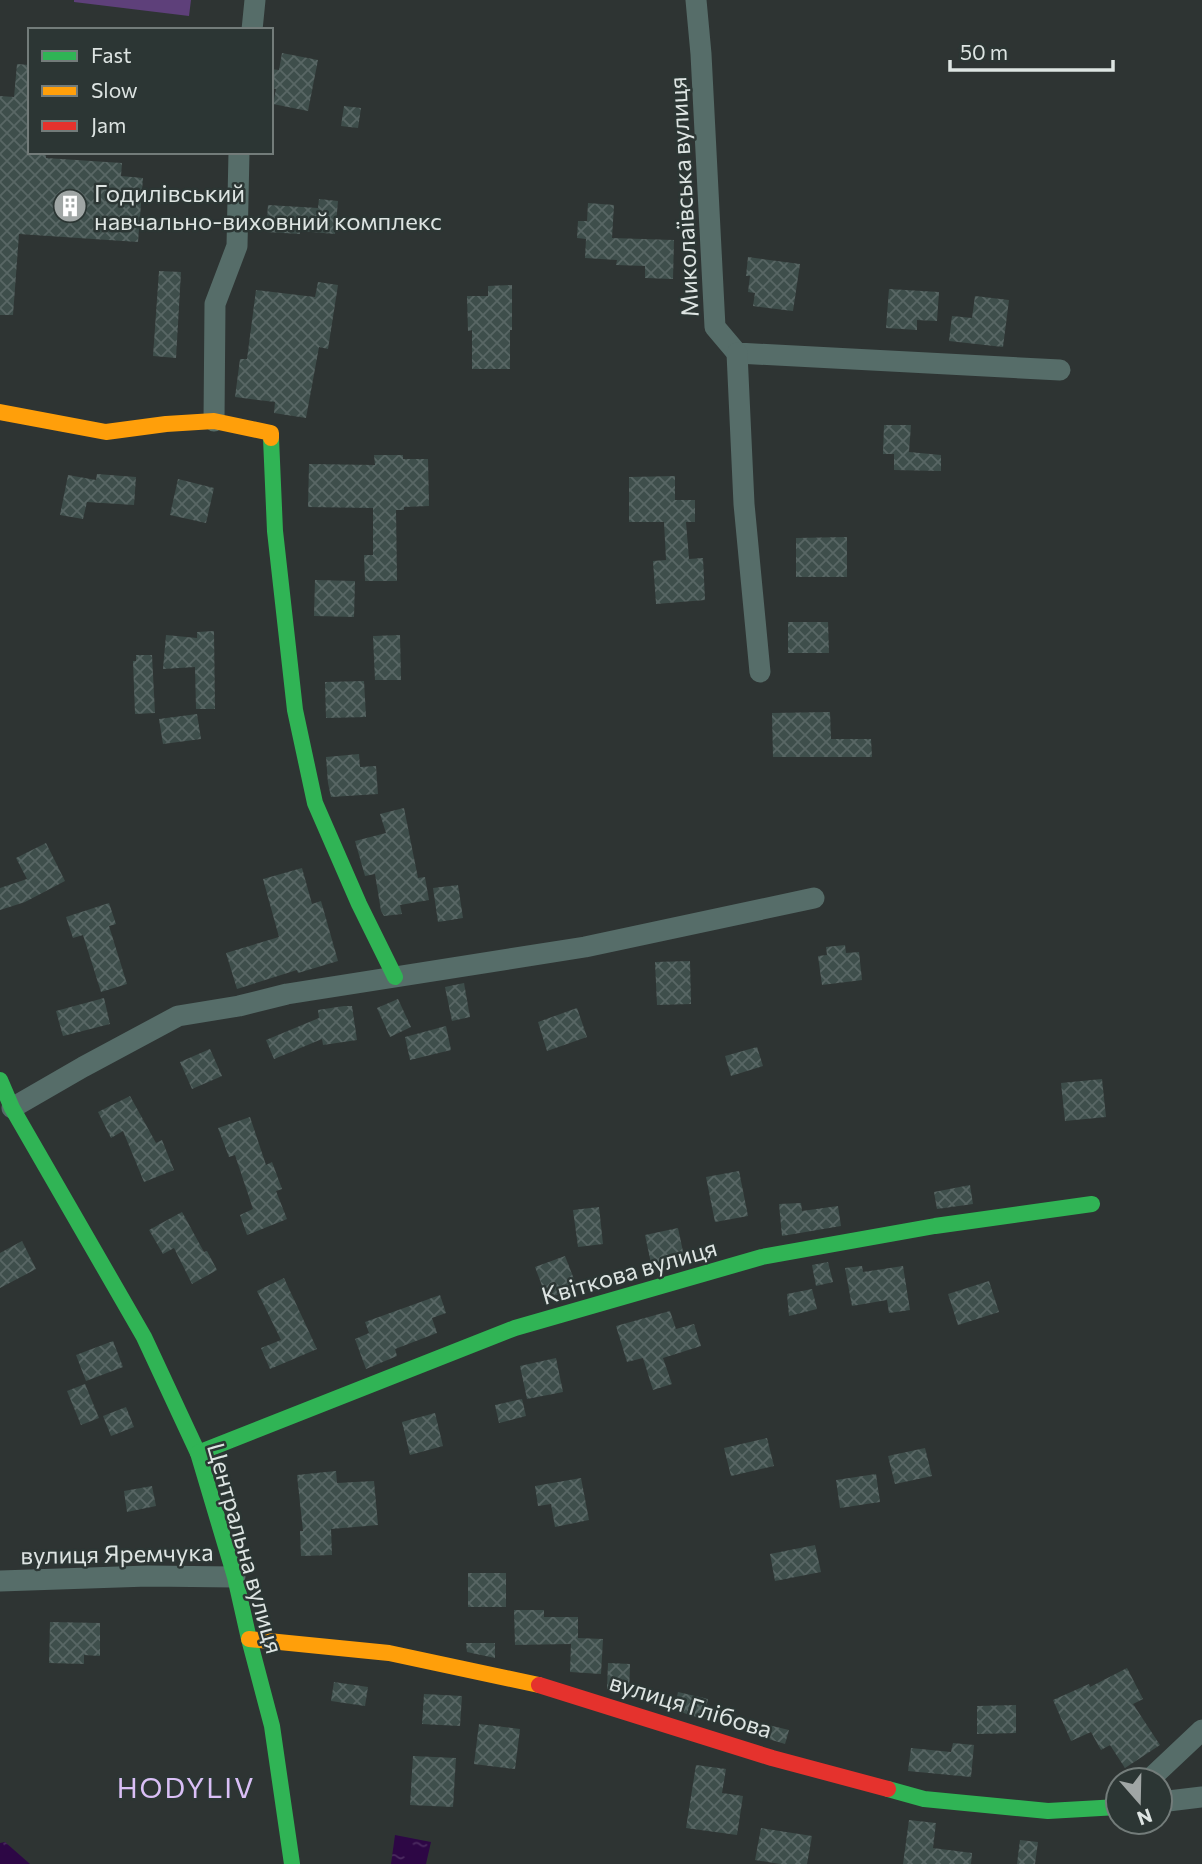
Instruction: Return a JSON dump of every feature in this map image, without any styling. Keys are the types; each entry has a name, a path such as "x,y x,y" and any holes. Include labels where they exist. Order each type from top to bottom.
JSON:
{"street":[{"path":"252,28 255,0"},
{"name":"Миколаївська вулиця","path":"696,0 716,327 737,353"},
{"path":"214,421 215,304 237,246 239,154"},
{"path":"760,671 744,504 737,353 1060,370"},
{"path":"0,412 106,432 214,421 271,433 275,531 295,710 314,803 359,904 396,977"},
{"path":"12,1108 178,1016 239,1006 287,994 585,947 814,898"},
{"name":"Центральна вулиця","path":"0,1080 12,1108 144,1337 198,1453 235,1577 272,1726 292,1864"},
{"name":"Квіткова вулиця","path":"198,1453 515,1328 762,1256 935,1226 1092,1204"},
{"name":"вулиця Яремчука","path":"0,1581 148,1576 235,1577"},
{"name":"вулиця Глібова","path":"249,1639 389,1653 530,1682 772,1758 923,1799 1048,1811 1104,1808"},
{"path":"1164,1766 1202,1730"},
{"path":"1174,1800 1202,1797"}],"shaded area":[{"path":"74,0 191,0 189,16"}],"water":[{"path":"395,1835 431,1842 426,1864 391,1864"},
{"path":"5,1842 30,1864 0,1864 0,1843"}],"building":[{"path":"282,53 318,60 308,111 273,104 276,89 273,88 273,69 279,70"},
{"name":"Годилівський навчально-виховний комплекс","path":"17,64 28,65 28,154 46,154 46,158 122,163 121,176 143,178 138,242 19,234 13,315 0,315 0,96 14,97"},
{"path":"344,106 361,108 358,128 341,126"},
{"path":"319,199 338,201 335,234 266,232 268,205 318,208"},
{"path":"588,203 614,205 612,238 674,240 673,279 645,278 645,266 616,265 617,260 585,258 586,239 577,238 578,221 587,221"},
{"path":"748,257 800,264 793,311 753,306 755,293 748,292 750,276 746,276"},
{"path":"159,271 181,272 176,358 153,356"},
{"path":"318,282 338,285 328,349 319,347 306,418 274,413 275,402 235,397 240,359 247,359 256,290 315,297"},
{"path":"512,285 510,369 472,369 472,330 468,331 467,296 488,296 488,286"},
{"path":"889,289 939,292 937,321 917,320 917,330 886,328"},
{"path":"975,296 1009,300 1003,347 949,341 952,316 972,318"},
{"path":"884,425 911,425 909,452 941,455 941,471 894,470 894,454 883,454"},
{"path":"374,455 403,455 403,459 428,459 429,506 396,510 397,581 365,581 364,555 373,555 373,508 308,507 309,464 375,465"},
{"path":"97,474 136,477 134,505 87,502 83,519 60,515 68,475 96,480"},
{"path":"675,476 675,500 695,500 695,522 686,522 689,559 703,558 705,600 656,604 653,561 666,560 664,522 629,522 629,477"},
{"path":"178,479 214,488 206,523 170,515"},
{"path":"847,537 847,577 796,577 796,538"},
{"path":"315,580 355,581 354,617 314,616"},
{"path":"788,622 828,622 829,653 788,653"},
{"path":"214,631 215,709 196,709 195,667 163,669 166,635 197,638 197,632"},
{"path":"400,635 401,680 375,680 373,636"},
{"path":"136,655 152,655 155,713 135,714 133,661 136,661"},
{"path":"364,681 366,717 326,718 325,682"},
{"path":"830,712 831,739 871,739 872,757 773,757 772,713"},
{"path":"197,714 201,739 163,744 159,719"},
{"path":"359,754 360,767 376,766 378,794 331,797 326,757"},
{"path":"404,808 418,878 425,877 429,900 400,905 402,914 384,916 375,874 365,876 355,841 386,833 380,814"},
{"path":"46,843 65,881 25,902 0,910 0,888 27,879 16,858"},
{"path":"302,868 312,904 321,901 338,961 298,973 297,970 237,989 226,953 279,937 263,879"},
{"path":"458,885 463,918 438,922 433,888"},
{"path":"109,903 116,924 109,926 127,984 101,992 83,935 73,938 66,917"},
{"path":"845,945 846,953 859,952 862,980 822,985 818,956 827,955 826,947"},
{"path":"690,961 691,1004 657,1005 655,962"},
{"path":"464,983 470,1017 452,1021 445,987"},
{"path":"104,998 110,1024 63,1036 56,1011"},
{"path":"398,999 411,1027 390,1037 377,1008"},
{"path":"352,1006 357,1040 323,1045 322,1039 274,1059 266,1040 319,1018 318,1010"},
{"path":"577,1008 587,1037 547,1051 538,1022"},
{"path":"446,1026 451,1050 410,1060 405,1037"},
{"path":"757,1047 763,1066 731,1076 725,1056"},
{"path":"210,1049 222,1076 192,1089 180,1062"},
{"path":"1102,1079 1106,1117 1065,1121 1061,1083"},
{"path":"130,1096 156,1143 162,1140 174,1170 144,1182 123,1131 111,1138 98,1112"},
{"path":"250,1117 266,1165 272,1162 282,1189 276,1191 287,1219 247,1235 240,1215 253,1209 235,1155 229,1157 218,1128"},
{"path":"739,1171 748,1216 715,1222 706,1177"},
{"path":"970,1185 973,1204 937,1209 934,1192"},
{"path":"801,1203 802,1211 838,1206 841,1226 782,1236 779,1204"},
{"path":"599,1207 603,1244 578,1247 573,1210"},
{"path":"182,1212 217,1270 192,1284 174,1248 163,1254 149,1230"},
{"path":"678,1228 685,1261 652,1268 645,1235"},
{"path":"22,1241 36,1269 0,1288 0,1253"},
{"path":"565,1256 577,1287 547,1299 535,1267"},
{"path":"828,1262 833,1282 816,1286 812,1265"},
{"path":"862,1266 863,1272 903,1266 910,1310 889,1313 887,1300 852,1306 845,1268"},
{"path":"284,1278 317,1349 270,1369 261,1348 281,1340 257,1291"},
{"path":"989,1281 999,1312 958,1325 948,1294"},
{"path":"812,1289 817,1309 789,1316 787,1294"},
{"path":"440,1295 446,1313 432,1318 437,1333 395,1349 397,1356 366,1369 355,1339 369,1333 365,1322"},
{"path":"670,1311 676,1329 694,1324 701,1346 663,1358 672,1384 653,1390 643,1358 627,1362 616,1326"},
{"path":"113,1341 123,1367 86,1381 76,1355"},
{"path":"556,1358 563,1392 527,1399 520,1366"},
{"path":"85,1384 99,1418 81,1425 67,1391"},
{"path":"522,1399 526,1416 499,1423 495,1405"},
{"path":"126,1407 134,1427 111,1436 103,1416"},
{"path":"435,1413 443,1446 410,1455 402,1422"},
{"path":"767,1438 774,1466 731,1476 724,1448"},
{"path":"925,1448 932,1476 895,1484 888,1456"},
{"path":"336,1471 337,1483 374,1481 378,1525 331,1529 332,1555 301,1556 300,1531 303,1531 297,1475"},
{"path":"876,1474 880,1502 840,1508 836,1480"},
{"path":"581,1478 589,1520 555,1527 551,1504 538,1506 535,1486"},
{"path":"152,1486 156,1506 127,1512 124,1491"},
{"path":"815,1545 821,1572 775,1581 770,1554"},
{"path":"468,1573 506,1573 506,1607 468,1607"},
{"path":"514,1610 544,1610 544,1617 578,1617 578,1638 603,1639 601,1674 570,1672 571,1644 515,1645"},
{"path":"50,1622 100,1623 100,1656 84,1655 84,1664 49,1663"},
{"path":"466,1643 495,1643 495,1658 467,1652"},
{"path":"608,1663 630,1664 629,1696 607,1689"},
{"path":"1127,1668 1143,1699 1133,1704 1160,1745 1128,1766 1124,1766 1110,1745 1101,1750 1091,1732 1071,1741 1053,1700 1089,1684 1090,1687"},
{"path":"334,1682 368,1687 365,1706 331,1701"},
{"path":"678,1692 708,1699 703,1719 674,1710"},
{"path":"424,1694 462,1696 460,1726 422,1724"},
{"path":"1016,1705 1016,1733 977,1734 977,1706"},
{"path":"748,1720 789,1730 785,1744 746,1732"},
{"path":"479,1724 520,1729 515,1769 474,1764"},
{"path":"953,1743 974,1745 971,1777 908,1771 911,1748 951,1752"},
{"path":"413,1756 456,1758 453,1807 410,1805"},
{"path":"696,1765 726,1769 722,1793 743,1796 737,1835 686,1828"},
{"path":"909,1820 936,1823 933,1848 972,1853 971,1864 903,1864"},
{"path":"761,1828 812,1836 807,1864 755,1860"},
{"path":"1020,1840 1038,1842 1035,1864 1017,1864"}],"traffic: fast":[{"path":"271,438 275,531 295,710 315,803 359,904 395,977"},
{"path":"0,1080 12,1108 144,1337 198,1453 235,1577 272,1726 292,1864"},
{"path":"198,1453 515,1328 762,1257 935,1226 1092,1204"},
{"path":"888,1789 924,1799 1048,1811 1104,1808"}],"traffic: slow":[{"path":"0,412 106,432 214,421 271,433 271,438"},
{"path":"249,1639 389,1653 539,1685"}],"traffic: jam":[{"path":"539,1685 772,1758 888,1789"}],"place":[{"name":"Годилівський навчально-виховний комплекс","path":"70,206"}],"district":[{"name":"HODYLIV","path":"186,1787"}]}
